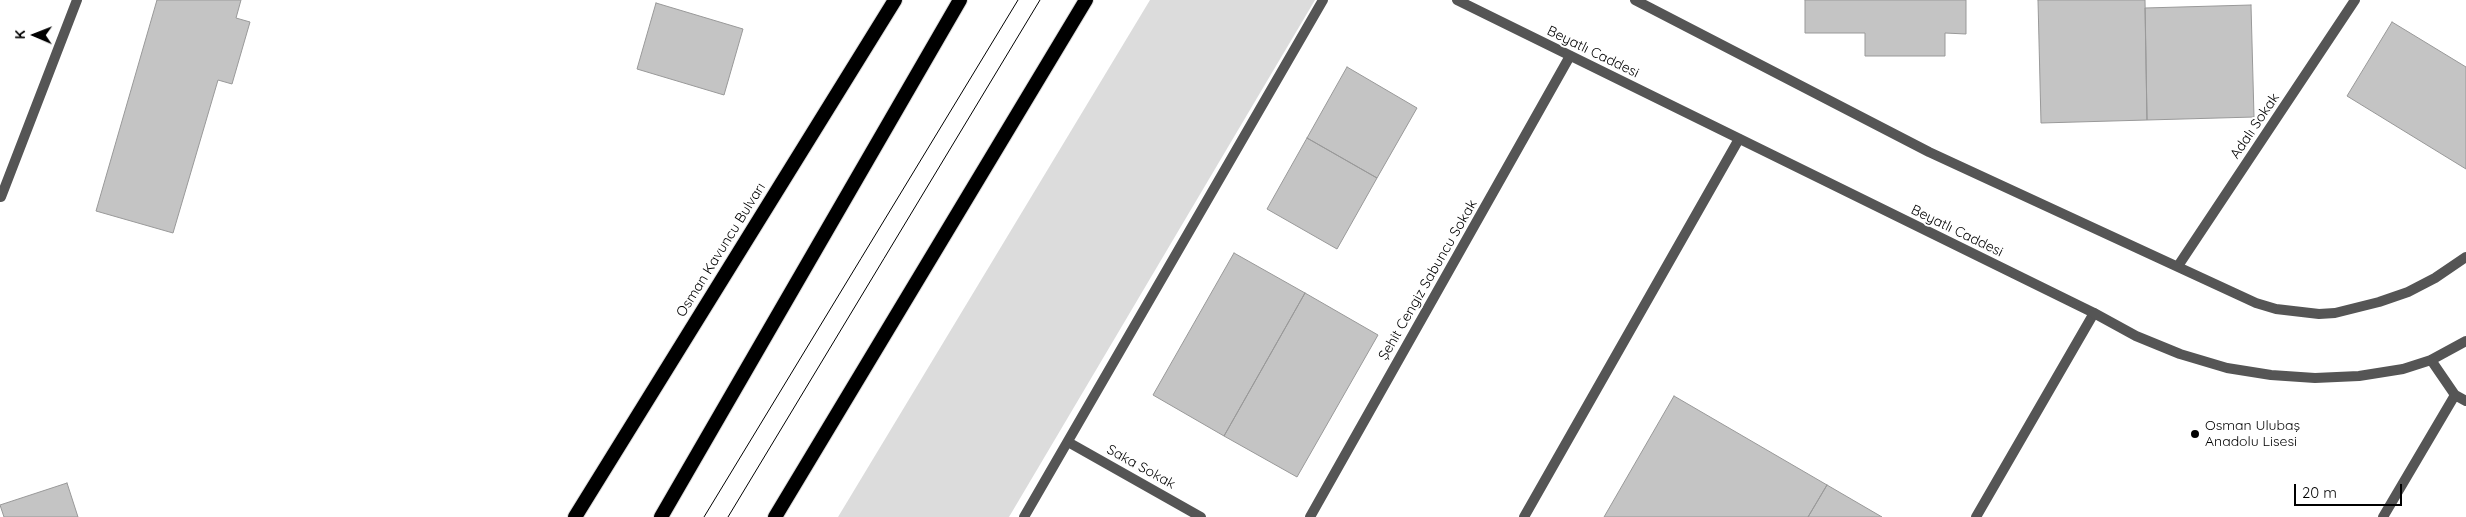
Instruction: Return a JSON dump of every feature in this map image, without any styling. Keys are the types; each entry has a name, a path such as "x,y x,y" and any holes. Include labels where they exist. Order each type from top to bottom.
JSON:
{"highway":[{"name":"Osman Kavuncu Bulvarı","path":"575,517 895,0"},
{"path":"661,517 960,0"},
{"path":"775,517 1086,0"}],"street":[{"path":"1,197 77,0"},
{"path":"1024,517 1323,0"},
{"name":"Beyatlı Caddesi","path":"1457,0 2094,313 2136,336 2180,354 2227,368 2271,375 2315,378 2359,376 2403,369 2431,360 2466,342"},
{"path":"1635,0 1929,152 2269,307 2298,314 2319,314 2350,310 2408,292 2435,278 2466,257"},
{"name":"Adalı Sokak","path":"2178,266 2354,0"},
{"name":"Şehit Cengiz Sabuncu Sokak","path":"1310,517 1570,56"},
{"path":"1524,517 1739,139"},
{"path":"1976,517 2094,313"},
{"path":"2431,360 2455,394 2466,401"},
{"path":"2383,517 2455,394"},
{"name":"Saka Sokak","path":"1068,442 1201,517"}],"shaded area":[{"path":"1150,0 1315,0 1009,517 838,517"}],"building":[{"path":"157,0 241,0 236,18 250,22 232,84 218,80 173,233 96,211"},
{"path":"1805,0 1966,0 1966,34 1945,33 1945,56 1865,56 1865,33 1805,33"},
{"path":"2038,0 2145,0 2147,120 2041,123"},
{"path":"656,3 743,29 724,95 637,69"},
{"path":"2251,5 2254,117 2147,120 2145,8"},
{"path":"2392,22 2466,67 2466,169 2347,96"},
{"path":"1347,67 1417,108 1377,178 1307,138"},
{"path":"1307,138 1377,178 1337,249 1267,209"},
{"path":"1234,253 1305,293 1224,436 1153,395"},
{"path":"1305,293 1378,335 1297,477 1224,436"},
{"path":"1674,396 1827,485 1808,517 1604,517"},
{"path":"67,483 78,517 4,517 0,505"},
{"path":"1827,485 1882,517 1808,517"}],"tram line":[{"path":"704,517 1018,0"},
{"path":"728,517 1040,0"}],"place":[{"name":"Osman Ulubaş Anadolu Lisesi","path":"2195,434"}]}
